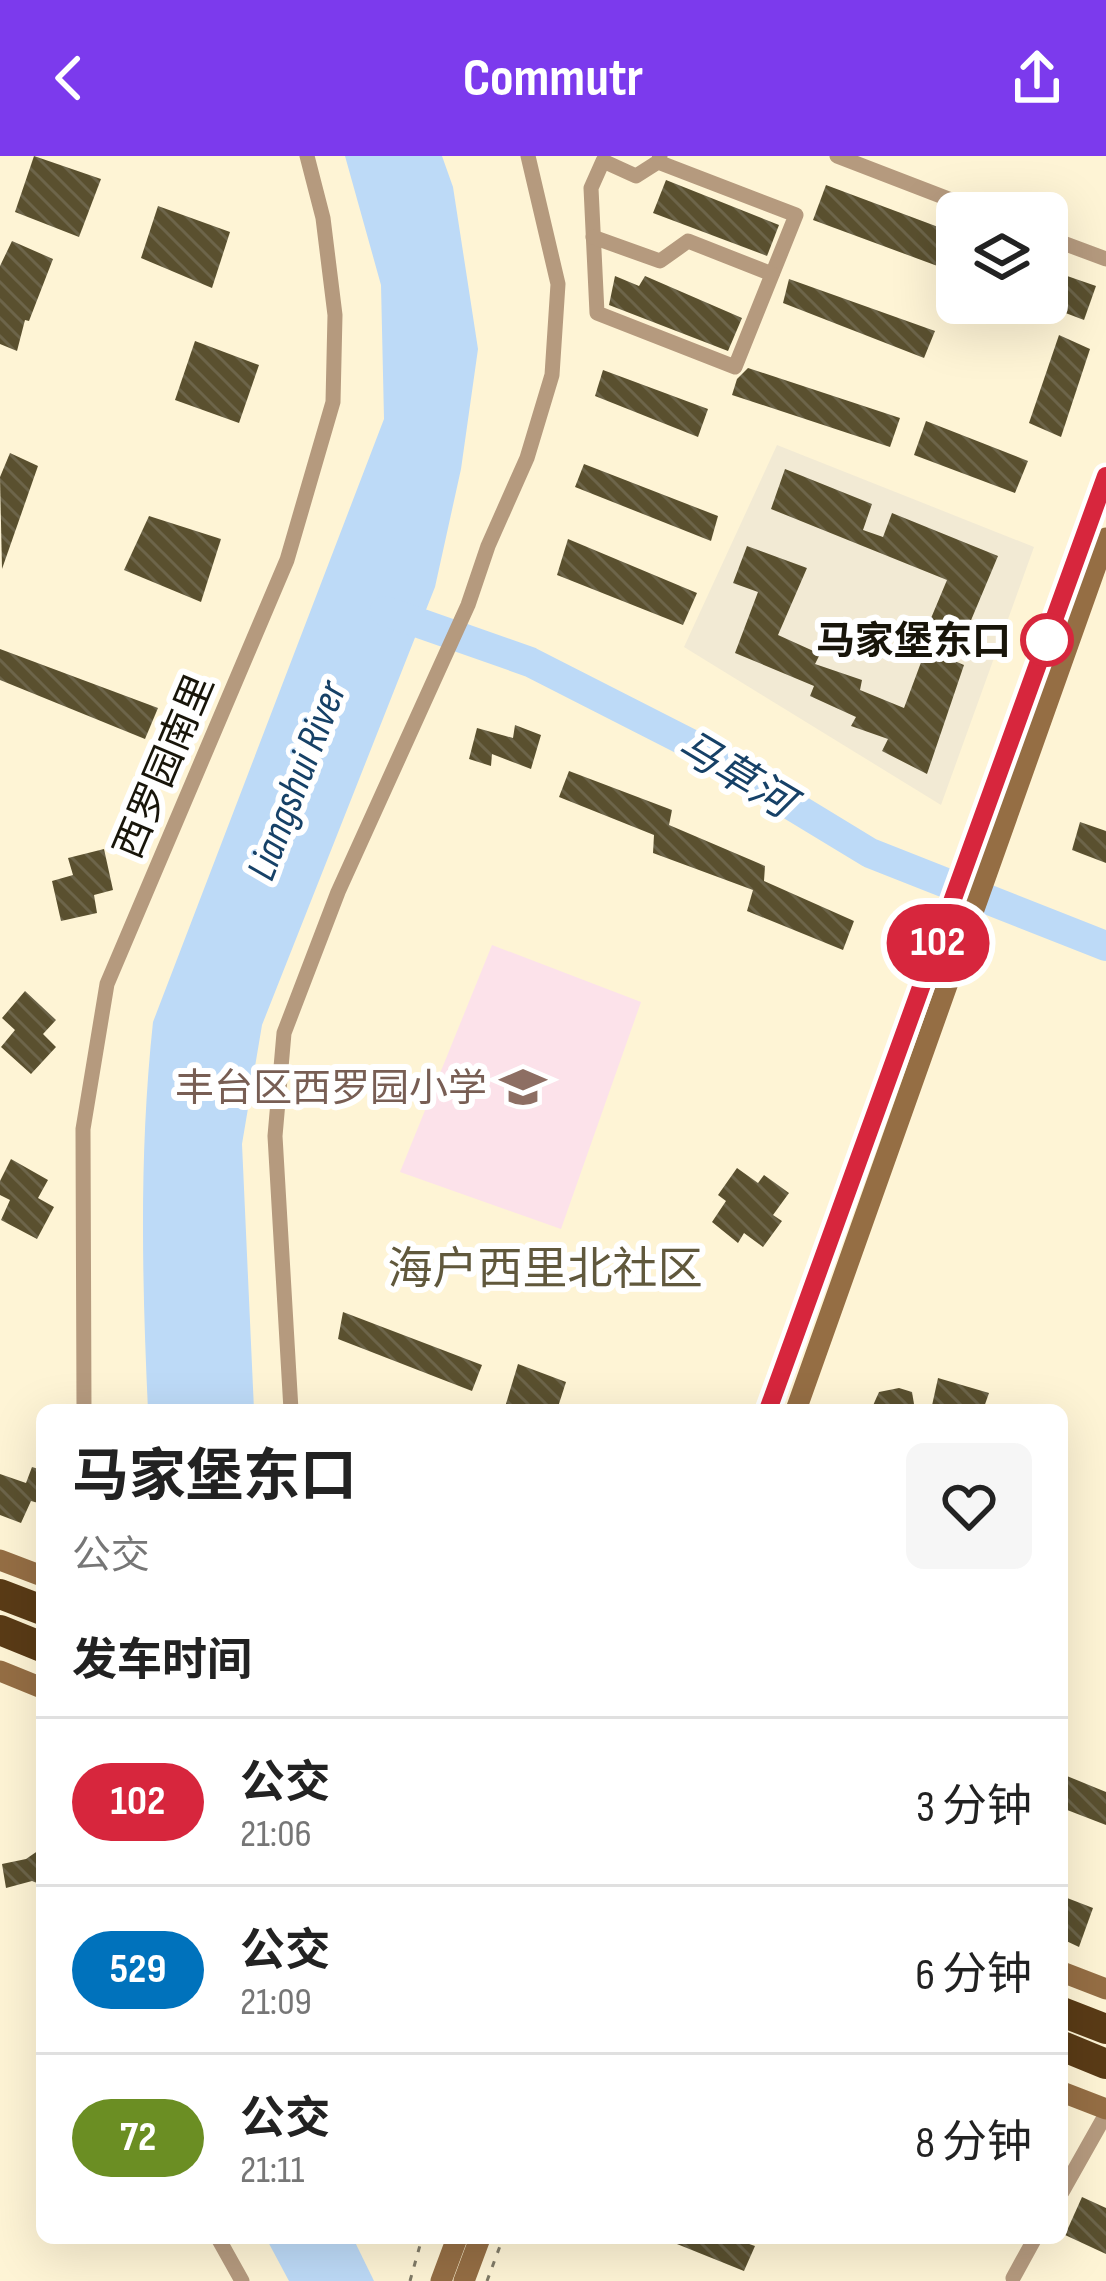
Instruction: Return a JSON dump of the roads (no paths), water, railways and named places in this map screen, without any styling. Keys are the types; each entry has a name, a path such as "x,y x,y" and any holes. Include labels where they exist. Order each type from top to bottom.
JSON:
{"highway":[{"path":"0,1594 36,1608"},
{"path":"0,1630 36,1645"},
{"path":"1068,2014 1106,2029"},
{"path":"1068,2048 1106,2064"}],"main road":[{"path":"798,1404 1106,476"},
{"path":"986,838 1106,538"},
{"path":"770,1404 942,962"},
{"path":"0,1559 36,1574"},
{"path":"0,1671 36,1686"},
{"path":"1068,1974 1106,1989"},
{"path":"1068,2095 1106,2112"},
{"path":"441,2281 455,2244"},
{"path":"464,2281 494,2245"}],"street":[{"name":"西罗园南里","path":"84,1404 82,1129 107,984 287,560 333,403 335,315 323,218 307,156"},
{"path":"292,1404 275,1136 284,1033 338,892 468,605 527,458 552,376 557,284 528,156"},
{"path":"837,156 936,194"},
{"path":"659,159 796,215 735,367 597,313 593,237 591,188 603,161 636,176 659,159"},
{"path":"593,237 660,261 688,241 772,274"},
{"path":"1068,245 1106,260"},
{"path":"1068,2181 1106,2112"},
{"path":"221,2244 242,2281"},
{"path":"1013,2278 1033,2244"}],"water":[{"name":"Liangshui River","path":"345,156 442,156 453,187 478,349 461,469 435,587 262,1025 242,1144 254,1404 148,1404 143,1216 153,1022 384,419 381,285"},
{"path":"269,2244 356,2244 374,2281 289,2281"}],"waterway":[{"name":"马草河","path":"385,611 530,662 689,743 870,853 1106,946"}],"place":[{"name":"马家堡东口","path":"1047,640"},
{"name":"丰台区西罗园小学","path":"523,1087"}],"district":[{"name":"海户西里北社区","path":"545,1268"}]}
